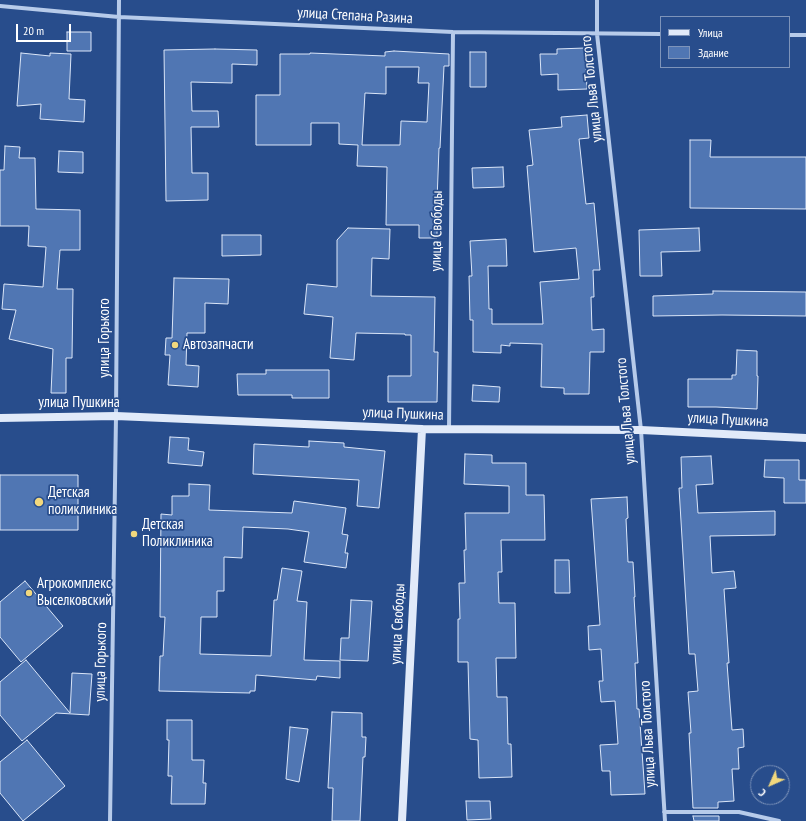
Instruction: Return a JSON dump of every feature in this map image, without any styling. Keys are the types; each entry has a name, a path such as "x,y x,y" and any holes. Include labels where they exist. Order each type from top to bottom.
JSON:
{"main road":[{"name":"улица Пушкина","path":"0,418 116,416 422,429 642,430 806,438"},
{"name":"улица Свободы","path":"402,821 422,429"}],"street":[{"name":"улица Горького","path":"110,821 116,416 119,0"},
{"name":"улица Льва Толстого","path":"597,0 597,34 642,430 665,821"},
{"name":"улица Степана Разина","path":"0,6 119,17 452,32 660,34"},
{"name":"улица Свободы","path":"449,429 452,32"},
{"path":"790,35 806,35"},
{"path":"664,812 739,812 779,821"}],"building":[{"path":"67,32 91,32 91,51 67,51"},
{"path":"585,48 587,89 558,90 558,74 541,75 540,54 557,54 557,49"},
{"path":"164,50 257,50 257,65 232,64 232,83 191,82 192,111 218,111 219,127 191,127 192,173 208,173 208,200 166,201"},
{"path":"394,51 449,54 449,66 444,66 439,148 437,201 439,201 439,225 437,225 437,238 419,238 419,225 386,225 387,167 357,166 358,145 339,144 339,123 311,123 311,145 256,145 256,95 280,95 280,54 310,53 385,56 385,52","holes":["386,67 419,67 418,83 429,83 427,122 401,121 400,145 362,145 365,93 386,94"]},
{"path":"470,52 486,52 486,87 470,87"},
{"path":"21,53 50,56 50,53 71,54 69,99 85,100 84,122 40,119 41,104 17,106"},
{"path":"587,115 589,138 579,139 586,204 594,203 600,270 593,270 594,297 591,297 592,330 604,329 604,352 590,352 589,394 564,394 564,388 541,387 542,344 510,343 510,346 501,345 501,353 473,352 473,320 470,320 469,276 472,276 470,241 506,239 507,266 488,266 489,309 492,309 492,324 543,324 540,282 579,279 576,248 534,252 527,166 533,165 529,130 562,127 561,117"},
{"path":"690,140 711,140 710,157 806,157 806,209 690,208"},
{"path":"5,146 20,147 19,158 35,158 36,209 80,210 80,250 60,250 57,289 73,289 72,358 66,358 66,393 51,393 53,349 9,339 16,310 2,309 4,284 43,287 46,247 28,246 29,226 0,226 0,170 4,170"},
{"path":"59,151 83,152 83,173 58,172"},
{"path":"503,167 504,187 473,188 472,168"},
{"path":"348,228 390,229 389,259 372,258 371,296 435,297 434,352 438,352 437,402 388,402 388,376 411,376 411,335 356,333 354,360 330,358 333,317 304,314 307,284 337,287 337,240"},
{"path":"699,228 700,251 661,252 662,276 640,276 639,230"},
{"path":"222,235 261,235 261,255 222,256"},
{"path":"174,278 229,279 228,304 205,303 205,333 187,333 186,365 199,366 198,387 168,385 170,355 165,355 166,338 172,338"},
{"path":"713,291 806,292 806,316 653,316 653,296 713,294"},
{"path":"737,350 757,351 757,409 688,407 688,379 732,379 732,375 736,375"},
{"path":"266,370 329,370 329,398 292,398 292,395 238,395 237,374 266,374"},
{"path":"473,385 500,387 499,402 472,401"},
{"path":"170,437 189,438 188,450 204,452 202,466 168,463"},
{"path":"309,441 344,443 344,447 385,451 379,508 357,506 359,480 253,474 254,444 309,447"},
{"path":"465,454 492,455 492,463 526,463 526,495 544,495 545,540 501,540 502,572 498,572 499,603 515,603 516,658 496,658 497,697 507,697 508,744 511,744 512,777 479,778 478,740 470,739 468,662 458,662 458,619 460,619 459,583 465,583 465,513 509,513 509,486 464,484"},
{"path":"711,456 713,484 696,485 698,513 775,511 775,535 710,536 712,573 734,571 736,588 724,589 729,663 727,663 732,730 743,729 744,747 738,748 739,769 732,769 734,801 718,802 718,808 693,808 689,733 691,733 688,692 698,691 695,654 689,654 679,488 682,488 681,457"},
{"path":"765,460 799,460 799,480 806,480 806,503 784,503 784,478 764,477"},
{"name":"Детская поликлиника","path":"0,475 78,475 78,530 0,530"},
{"path":"189,484 210,485 209,510 292,513 294,501 346,508 342,534 348,535 345,553 348,553 346,568 304,562 309,532 288,529 243,527 242,558 224,557 224,591 217,591 217,617 201,617 200,654 271,656 274,600 277,600 282,568 302,571 297,601 307,602 304,660 340,661 340,678 317,676 316,680 256,675 255,691 250,691 250,693 159,691 160,656 163,656 165,617 160,617 161,514 172,515 172,496 189,496"},
{"path":"627,497 628,518 626,519 628,562 633,562 638,663 635,663 637,709 639,709 645,794 611,795 610,771 602,771 600,745 618,744 615,701 601,702 599,681 603,681 601,649 589,650 588,626 600,625 591,499"},
{"path":"555,560 569,560 570,593 555,593"},
{"path":"25,581 63,626 21,662 0,637 0,602"},
{"path":"351,600 372,601 368,661 340,660 341,638 349,638"},
{"path":"26,660 70,713 72,673 92,674 89,715 56,713 22,741 0,715 0,682"},
{"path":"332,712 362,713 362,737 366,737 365,757 363,757 360,821 332,821 333,788 328,788"},
{"path":"167,720 192,720 192,760 204,760 203,783 206,783 205,804 171,804 172,776 168,776 169,740 167,740"},
{"path":"290,727 308,729 299,782 286,779"},
{"path":"27,740 65,786 23,821 0,793 0,762"},
{"path":"466,801 490,801 491,819 467,820"},
{"path":"693,816 719,816 719,821 694,821"}],"place":[{"name":"Автозапчасти","path":"175,345"},
{"name":"Детская поликлиника","path":"39,502"},
{"name":"Детская Поликлиника","path":"134,534"},
{"name":"Агрокомплекс Выселковский","path":"29,593"}]}
